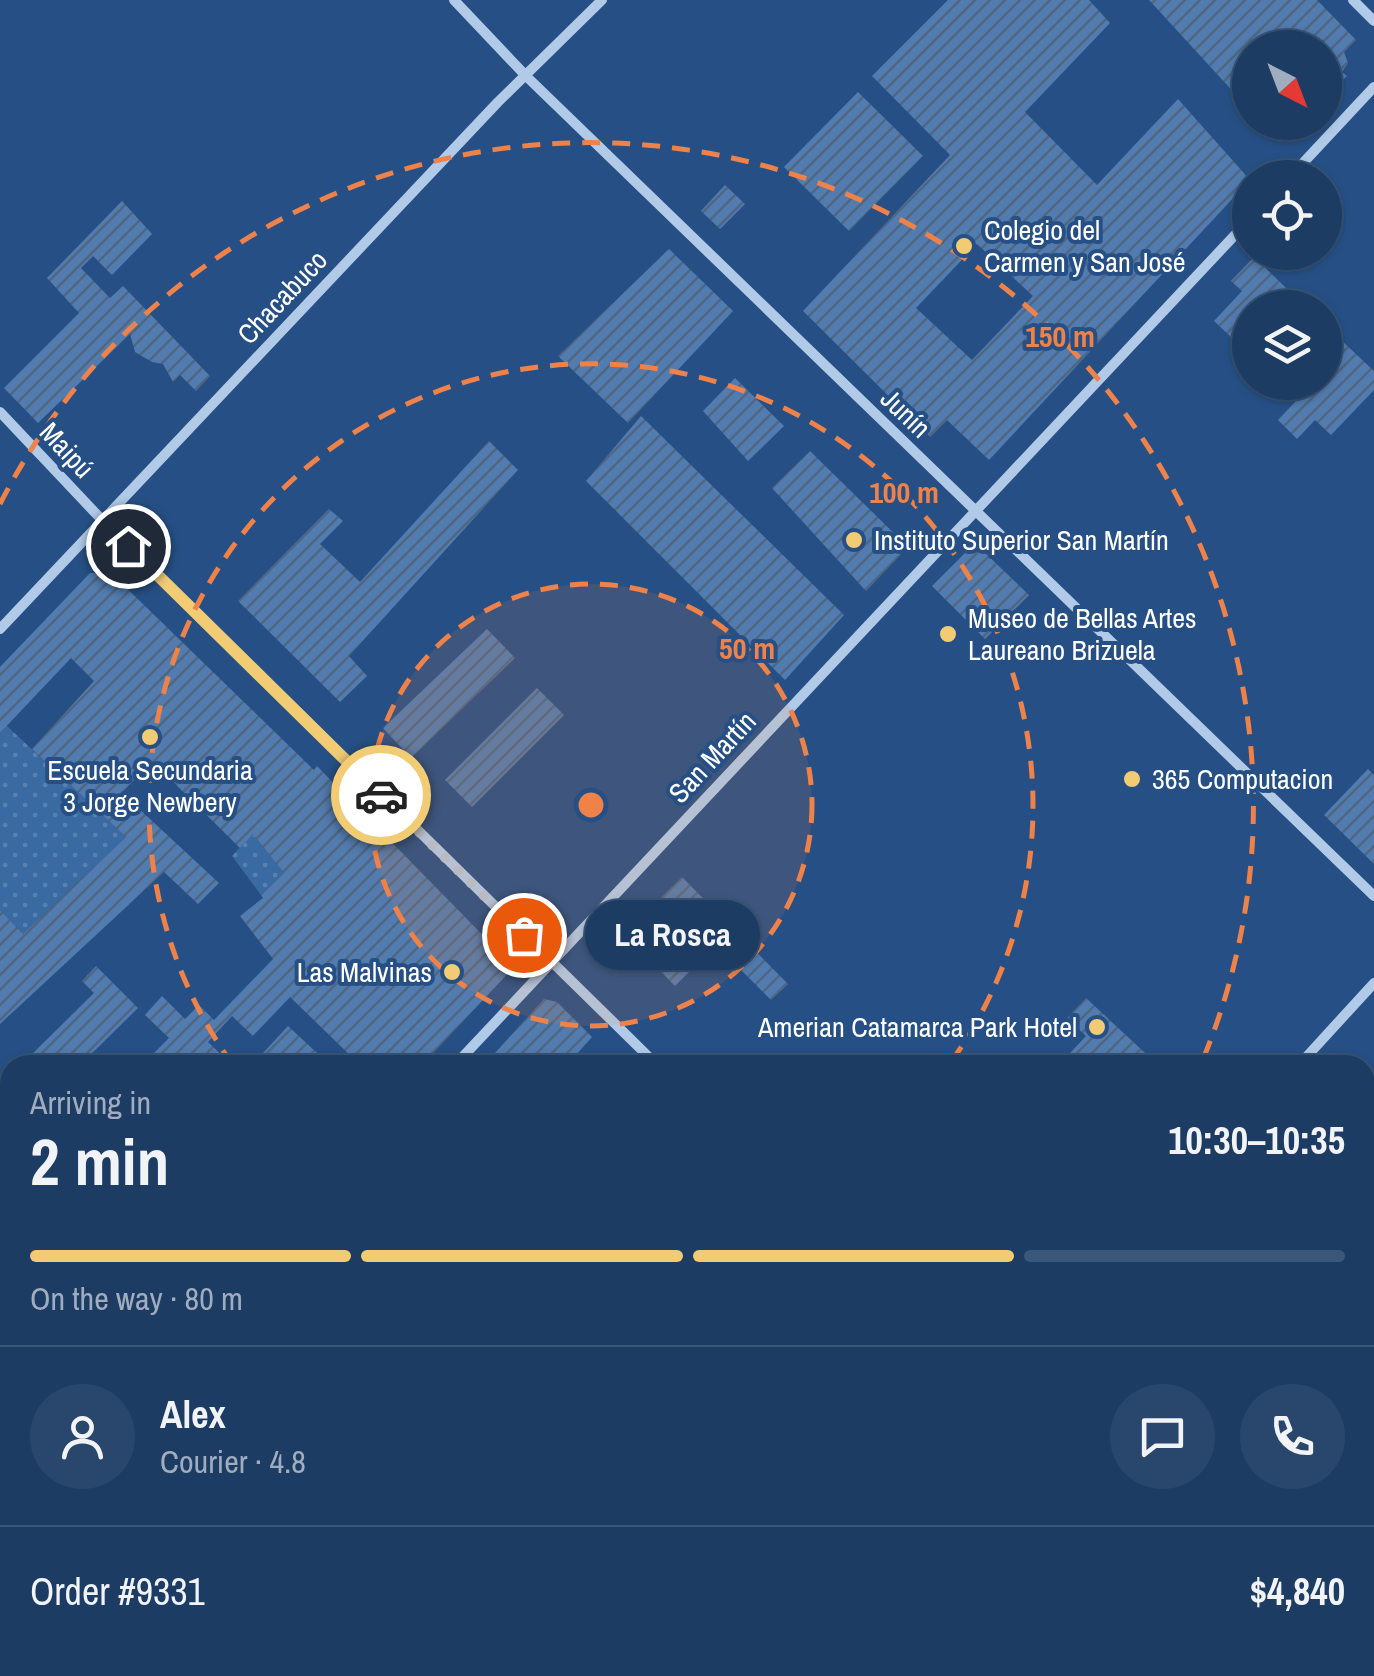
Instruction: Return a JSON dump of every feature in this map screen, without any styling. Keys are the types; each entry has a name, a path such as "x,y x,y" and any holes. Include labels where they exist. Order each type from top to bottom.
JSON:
{"street":[{"name":"Junín","path":"454,0 526,76 1374,896"},
{"name":"Chacabuco","path":"0,629 602,0"},
{"path":"1354,0 1374,21"},
{"path":"1306,160 1374,87"},
{"name":"San Martín","path":"463,1055 1232,237"},
{"name":"Maipú","path":"0,412 102,520 646,1055"},
{"path":"1308,1055 1374,982"}],"shaded area":[{"path":"7,726 126,837 23,934 0,910 0,733"},
{"path":"253,834 284,873 261,895 232,856"}],"building":[{"name":"Colegio del Carmen y San José","path":"948,0 1089,0 1110,23 1025,112 1097,185 1178,99 1232,160 1232,199 989,460 947,420 930,437 803,311 950,155 872,76","holes":["977,244 1033,296 972,360 916,308"]},
{"path":"1149,0 1317,0 1356,40 1344,52 1348,63 1342,72 1342,30 1232,30 1232,90"},
{"path":"858,92 923,156 849,231 784,167"},
{"path":"725,185 745,204 720,229 701,211"},
{"path":"122,201 152,234 112,275 93,256 81,268 110,298 123,286 210,376 196,391 180,375 173,382 163,364 135,352 130,334 38,423 4,388 79,313 47,278"},
{"path":"669,249 733,311 628,423 558,356"},
{"path":"1242,270 1268,270 1288,290 1241,290 1231,281"},
{"path":"1232,302 1232,338 1214,321"},
{"path":"1342,341 1374,371 1374,390 1331,435 1315,420 1297,439 1278,420 1297,400 1342,400"},
{"path":"735,378 784,426 748,461 703,411"},
{"path":"641,416 844,615 785,680 586,481"},
{"path":"489,441 518,470 349,656 367,676 340,702 238,601 329,509 343,521 320,544 360,582"},
{"path":"810,451 908,547 866,591 772,488"},
{"path":"975,543 1029,595 985,639 932,586"},
{"path":"90,573 111,573 314,770 317,766 514,967 431,1055 350,1055 290,997 253,1036 232,1016 208,1042 222,1055 152,1055 169,1038 145,1015 162,996 185,1019 199,1005 214,1020 273,959 240,916 263,898 261,895 284,873 253,834 240,848 152,761 122,793 219,883 198,904 164,872 0,1024 0,910 23,934 126,837 32,749 94,681 71,658 0,733 0,667"},
{"path":"487,629 515,658 411,758 383,728"},
{"path":"537,688 564,715 472,807 445,780"},
{"path":"1368,769 1374,775 1374,864 1324,815"},
{"path":"682,877 788,984 771,1000 716,945 675,986 624,934","holes":["686,910 705,930 675,959 656,938"]},
{"path":"96,966 138,1008 90,1055 31,1055 94,993 82,981"},
{"name":"Amerian Catamarca Park Hotel","path":"1086,998 1147,1055 1068,1055 1086,1036 1067,1018"},
{"path":"544,999 557,1002 592,1037 576,1055 493,1055"},
{"path":"288,1026 319,1055 261,1055"}],"way so far":[{"path":"381,795 524,935"}],"place":[{"name":"Colegio del Carmen y San José","path":"964,246"},
{"name":"Instituto Superior San Martín","path":"854,540"},
{"name":"Museo de Bellas Artes Laureano Brizuela","path":"948,634"},
{"name":"Escuela Secundaria 3 Jorge Newbery","path":"150,737"},
{"name":"365 Computacion","path":"1132,779"},
{"name":"La Rosca","path":"524,935"},
{"name":"Las Malvinas","path":"452,972"},
{"name":"Amerian Catamarca Park Hotel","path":"1097,1027"}],"route":[{"path":"128,546 381,795"}]}
